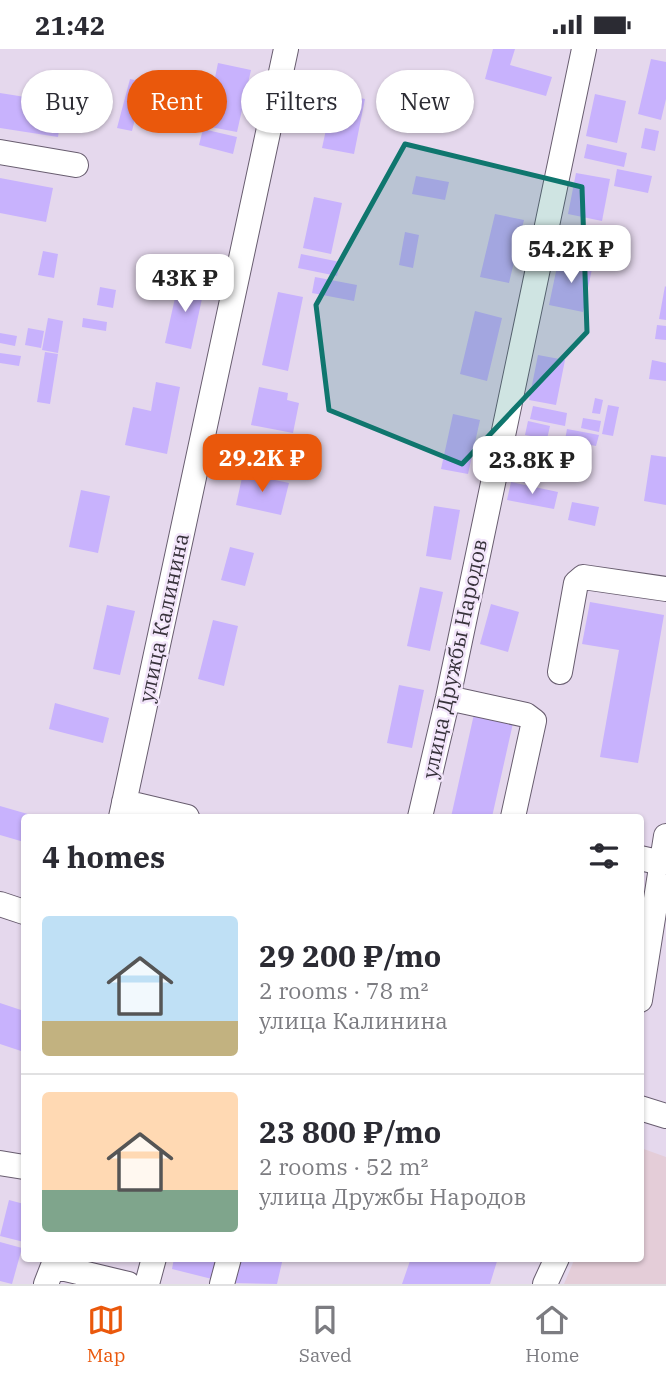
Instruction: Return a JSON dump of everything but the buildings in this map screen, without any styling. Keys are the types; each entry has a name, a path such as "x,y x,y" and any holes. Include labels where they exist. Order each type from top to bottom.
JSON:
{"street":[{"name":"улица Калинина","path":"122,810 286,49"},
{"name":"улица Дружбы Народов","path":"422,814 584,49"},
{"path":"0,152 76,165"},
{"path":"560,672 576,583 583,577 666,590"},
{"path":"448,698 526,715 534,721 514,814"},
{"path":"122,810 159,814"},
{"path":"644,949 651,860 666,836"},
{"path":"0,904 21,911"},
{"path":"644,1109 666,1116"},
{"path":"0,1163 21,1166"},
{"path":"147,1284 153,1262"},
{"path":"222,1284 228,1262"},
{"path":"545,1284 556,1262"},
{"path":"52,1269 128,1284"}],"highlighted area":[{"path":"405,144 582,187 587,332 462,464 329,410 316,305"}],"shaded area":[{"path":"644,1149 666,1157 666,1284 564,1284 573,1262 644,1262"}]}
